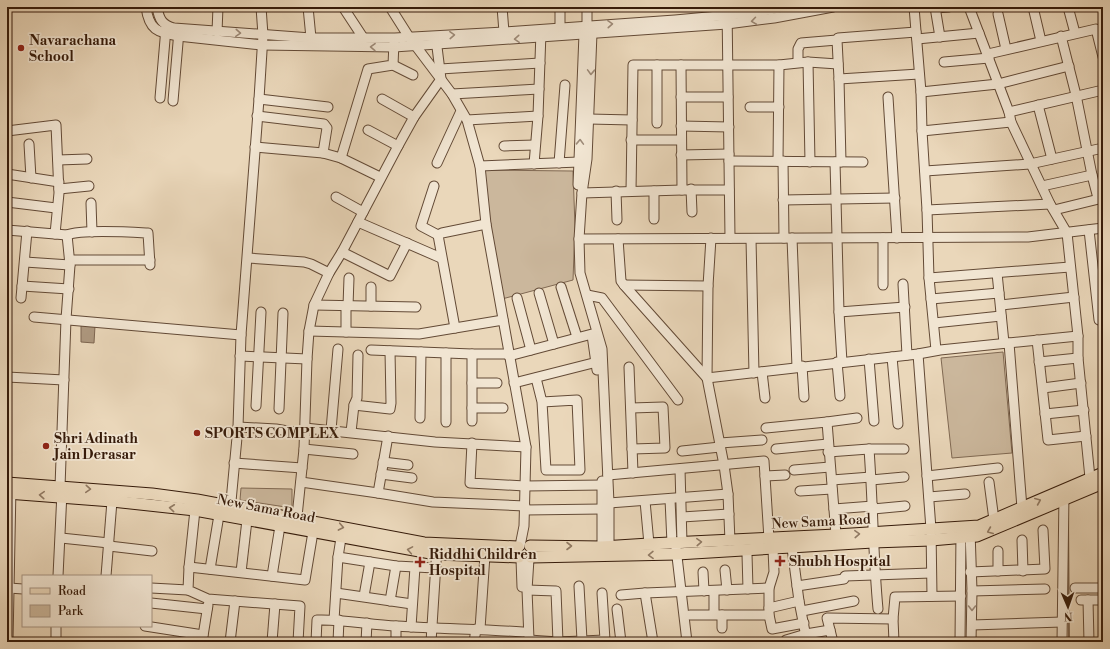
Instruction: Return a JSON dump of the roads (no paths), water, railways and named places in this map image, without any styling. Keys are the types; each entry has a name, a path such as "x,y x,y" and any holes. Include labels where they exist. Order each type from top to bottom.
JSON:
{"main road":[{"name":"New Sama Road","path":"62,491 112,501 226,513 424,543 437,549 524,552 606,551 730,541 771,544 792,548 873,538 966,532 982,534 1063,496 1090,478 1103,473"},
{"name":"New Sama Road","path":"966,532 1022,508 1103,483"},
{"name":"New Sama Road","path":"9,488 152,494 226,513 247,520 280,526 297,524 313,532 341,538 485,555 524,552"},
{"name":"New Sama Road","path":"606,551 649,544 676,546 771,544 836,535 873,538"}],"street":[{"path":"146,7 149,22 153,27 262,45 394,42 409,37 436,40 541,33 587,32 727,16 787,7"},
{"path":"157,7 159,17 165,30 160,98"},
{"path":"217,32 218,7"},
{"path":"210,569 226,513 238,427 241,335 248,258 263,35 261,7"},
{"path":"308,7 311,38"},
{"path":"343,7 364,39"},
{"path":"390,7 415,46 452,94 467,120 480,166 486,224 526,447 523,632 527,641"},
{"path":"502,7 504,32"},
{"path":"560,7 560,27"},
{"path":"587,7 589,118 587,159 582,193 579,239 580,273 602,349 609,503 606,551"},
{"path":"703,17 704,7"},
{"path":"178,32 217,32 311,38 364,39 415,46 436,40 504,32 541,33 560,27 587,32 703,17 727,16 774,18 833,7"},
{"path":"914,7 921,92 929,278 936,350"},
{"path":"940,37 935,8 949,7"},
{"path":"969,7 1011,122 1030,164 1067,233 1078,336 1078,358 1090,478"},
{"path":"1033,7 1041,41"},
{"path":"1068,7 1075,33"},
{"path":"998,14 1006,49"},
{"path":"727,16 730,238"},
{"path":"944,62 988,56 1006,49 1096,29 1103,57"},
{"path":"173,102 178,32"},
{"path":"587,32 579,162 576,275 592,334 597,362 603,485 602,509 606,551"},
{"path":"534,164 538,116 541,33"},
{"path":"798,62 798,49 801,43 837,40 838,38 917,35 940,37 979,33"},
{"path":"927,210 1052,207 1101,198 1092,175 1076,96 1061,36"},
{"path":"297,524 304,449 309,331 314,306 329,273 358,222 380,177 414,117 441,80 436,40"},
{"path":"837,40 839,79 836,200 840,396"},
{"path":"393,65 394,42"},
{"path":"631,191 633,65 780,65 798,62 838,64"},
{"path":"808,62 810,162"},
{"path":"440,70 540,63"},
{"path":"341,158 368,69 393,65 413,75"},
{"path":"657,65 657,123"},
{"path":"681,65 681,155 686,190 692,212"},
{"path":"780,65 780,161 799,367 804,397"},
{"path":"921,92 998,84 1069,66"},
{"path":"839,79 919,74"},
{"path":"559,163 565,85"},
{"path":"452,94 539,89"},
{"path":"1008,112 1103,90"},
{"path":"681,97 728,97"},
{"path":"888,97 897,238"},
{"path":"259,99 328,106"},
{"path":"382,99 414,117"},
{"path":"1038,105 1052,159"},
{"path":"750,107 779,107"},
{"path":"437,163 461,111"},
{"path":"257,116 326,125 323,153"},
{"path":"467,120 538,116"},
{"path":"589,118 632,120"},
{"path":"922,131 1011,122"},
{"path":"7,131 56,125 59,185 55,234"},
{"path":"681,126 729,127"},
{"path":"368,130 398,146"},
{"path":"632,140 681,140"},
{"path":"29,144 31,178"},
{"path":"504,146 535,145"},
{"path":"255,147 323,153 341,158 380,177"},
{"path":"925,171 1030,164 1103,148"},
{"path":"681,155 780,161 863,162"},
{"path":"58,160 87,160"},
{"path":"480,166 579,162"},
{"path":"7,174 59,185 89,186"},
{"path":"1042,186 1092,175"},
{"path":"434,186 421,226 438,235"},
{"path":"582,193 616,191 730,190"},
{"path":"616,191 617,220"},
{"path":"654,191 654,219"},
{"path":"336,197 363,212"},
{"path":"783,200 895,198"},
{"path":"7,202 56,208"},
{"path":"91,202 92,232"},
{"path":"358,222 441,258"},
{"path":"438,235 486,224"},
{"path":"579,239 1028,237 1103,228"},
{"path":"7,230 67,235 71,233 92,232 148,233 150,262 25,262"},
{"path":"1089,230 1099,320"},
{"path":"21,298 25,262 26,232"},
{"path":"58,575 61,538 66,319 70,262 67,235"},
{"path":"438,235 455,328"},
{"path":"711,238 708,286 707,378 724,465 728,494 730,541"},
{"path":"883,238 883,286"},
{"path":"618,239 621,281 707,378"},
{"path":"751,239 758,372 765,398"},
{"path":"342,252 390,276 407,243"},
{"path":"248,258 304,262 329,273"},
{"path":"929,278 1070,267"},
{"path":"997,273 1001,316 1006,343 1022,508"},
{"path":"346,332 349,278"},
{"path":"903,284 907,355"},
{"path":"624,285 708,286"},
{"path":"22,286 68,289"},
{"path":"371,287 371,306"},
{"path":"561,287 576,337"},
{"path":"539,293 554,344"},
{"path":"587,294 602,298 678,400"},
{"path":"931,299 999,294"},
{"path":"1001,305 1074,297"},
{"path":"517,298 531,350"},
{"path":"314,306 416,307"},
{"path":"839,312 905,307"},
{"path":"256,406 261,312"},
{"path":"279,409 283,313"},
{"path":"934,323 1001,316"},
{"path":"34,317 241,335"},
{"path":"309,331 419,334 503,320"},
{"path":"371,350 509,355 592,334"},
{"path":"707,378 918,354 936,350 1078,336"},
{"path":"1037,340 1048,440 1086,436"},
{"path":"331,430 338,349"},
{"path":"354,404 390,409 390,351"},
{"path":"420,418 421,352"},
{"path":"446,353 446,422"},
{"path":"472,354 472,421"},
{"path":"918,354 931,535 932,596"},
{"path":"351,432 354,404 357,398 358,355"},
{"path":"240,356 307,359"},
{"path":"892,357 898,424"},
{"path":"1039,362 1078,358"},
{"path":"869,359 874,421"},
{"path":"514,383 597,362"},
{"path":"629,367 633,473"},
{"path":"7,377 64,380"},
{"path":"536,378 542,402 546,470 580,470 577,400 542,402"},
{"path":"472,383 497,382"},
{"path":"1043,388 1081,383"},
{"path":"631,408 663,407 664,428 664,448 632,449"},
{"path":"472,408 503,408"},
{"path":"1045,414 1084,410"},
{"path":"766,428 857,418"},
{"path":"827,422 836,535"},
{"path":"238,427 305,431 331,430 435,442 526,447"},
{"path":"378,493 388,436"},
{"path":"682,451 762,440"},
{"path":"472,443 470,483 525,486 603,485"},
{"path":"304,449 353,454"},
{"path":"776,449 904,449"},
{"path":"869,449 873,507 874,574 878,610"},
{"path":"608,475 764,461 774,572 769,588 769,612 772,630 804,623"},
{"path":"383,462 408,465"},
{"path":"234,463 302,468"},
{"path":"794,470 830,467"},
{"path":"927,476 998,468"},
{"path":"676,546 682,517 680,469"},
{"path":"381,474 412,478"},
{"path":"765,476 785,475"},
{"path":"800,491 871,478 904,477"},
{"path":"301,482 433,502 525,508 602,509"},
{"path":"989,482 994,520"},
{"path":"8,642 9,488"},
{"path":"609,503 728,494"},
{"path":"928,497 965,494"},
{"path":"1062,642 1063,496"},
{"path":"670,499 687,642"},
{"path":"645,500 649,544"},
{"path":"106,575 112,501"},
{"path":"834,509 905,506"},
{"path":"188,590 195,510"},
{"path":"682,517 729,514"},
{"path":"241,572 247,520"},
{"path":"272,576 280,526"},
{"path":"970,572 1045,570 1043,530"},
{"path":"189,567 305,580 313,532"},
{"path":"966,532 972,591 971,642"},
{"path":"960,642 961,596 966,532"},
{"path":"61,538 152,551"},
{"path":"338,642 336,593 338,557 341,538"},
{"path":"1022,540 1023,571"},
{"path":"792,548 799,601 807,638"},
{"path":"431,642 437,549"},
{"path":"998,551 998,571"},
{"path":"524,552 527,590 527,641"},
{"path":"747,554 748,589"},
{"path":"474,642 478,629 485,555"},
{"path":"338,557 396,566 435,568"},
{"path":"364,596 370,562"},
{"path":"390,601 396,566"},
{"path":"411,627 415,567"},
{"path":"725,570 727,590"},
{"path":"703,572 704,591"},
{"path":"797,586 844,577 874,574 931,573"},
{"path":"9,583 22,589"},
{"path":"579,586 582,640"},
{"path":"152,588 188,590 208,599 300,606 298,642"},
{"path":"621,595 769,588"},
{"path":"1075,588 1103,588"},
{"path":"972,591 1045,589"},
{"path":"527,590 556,591 558,642"},
{"path":"714,591 722,628"},
{"path":"527,641 569,642 582,640 605,640 602,592"},
{"path":"336,593 412,604"},
{"path":"645,593 653,642"},
{"path":"894,642 893,619 895,597 961,596"},
{"path":"149,627 202,639 208,599"},
{"path":"1089,642 1084,600 1103,600"},
{"path":"230,642 235,601"},
{"path":"690,615 769,612 799,601"},
{"path":"802,611 854,601"},
{"path":"152,604 207,609"},
{"path":"272,642 275,604"},
{"path":"617,609 622,642"},
{"path":"832,642 827,618 893,619"},
{"path":"316,642 317,620 337,620 411,627 523,632"},
{"path":"972,625 1062,622"},
{"path":"366,642 367,623"},
{"path":"396,626 396,642"},
{"path":"56,627 56,642"},
{"path":"786,642 786,640 807,638 830,630"}],"waterway":[{"path":"1068,517 1069,642"}],"place":[{"name":"Navarachana School","path":"21,48"},
{"name":"SPORTS COMPLEX","path":"197,433"},
{"name":"Shri Adinath Jain Derasar","path":"46,446"},
{"name":"Shubh Hospital","path":"780,561"},
{"name":"Riddhi Children Hospital","path":"420,562"}]}
